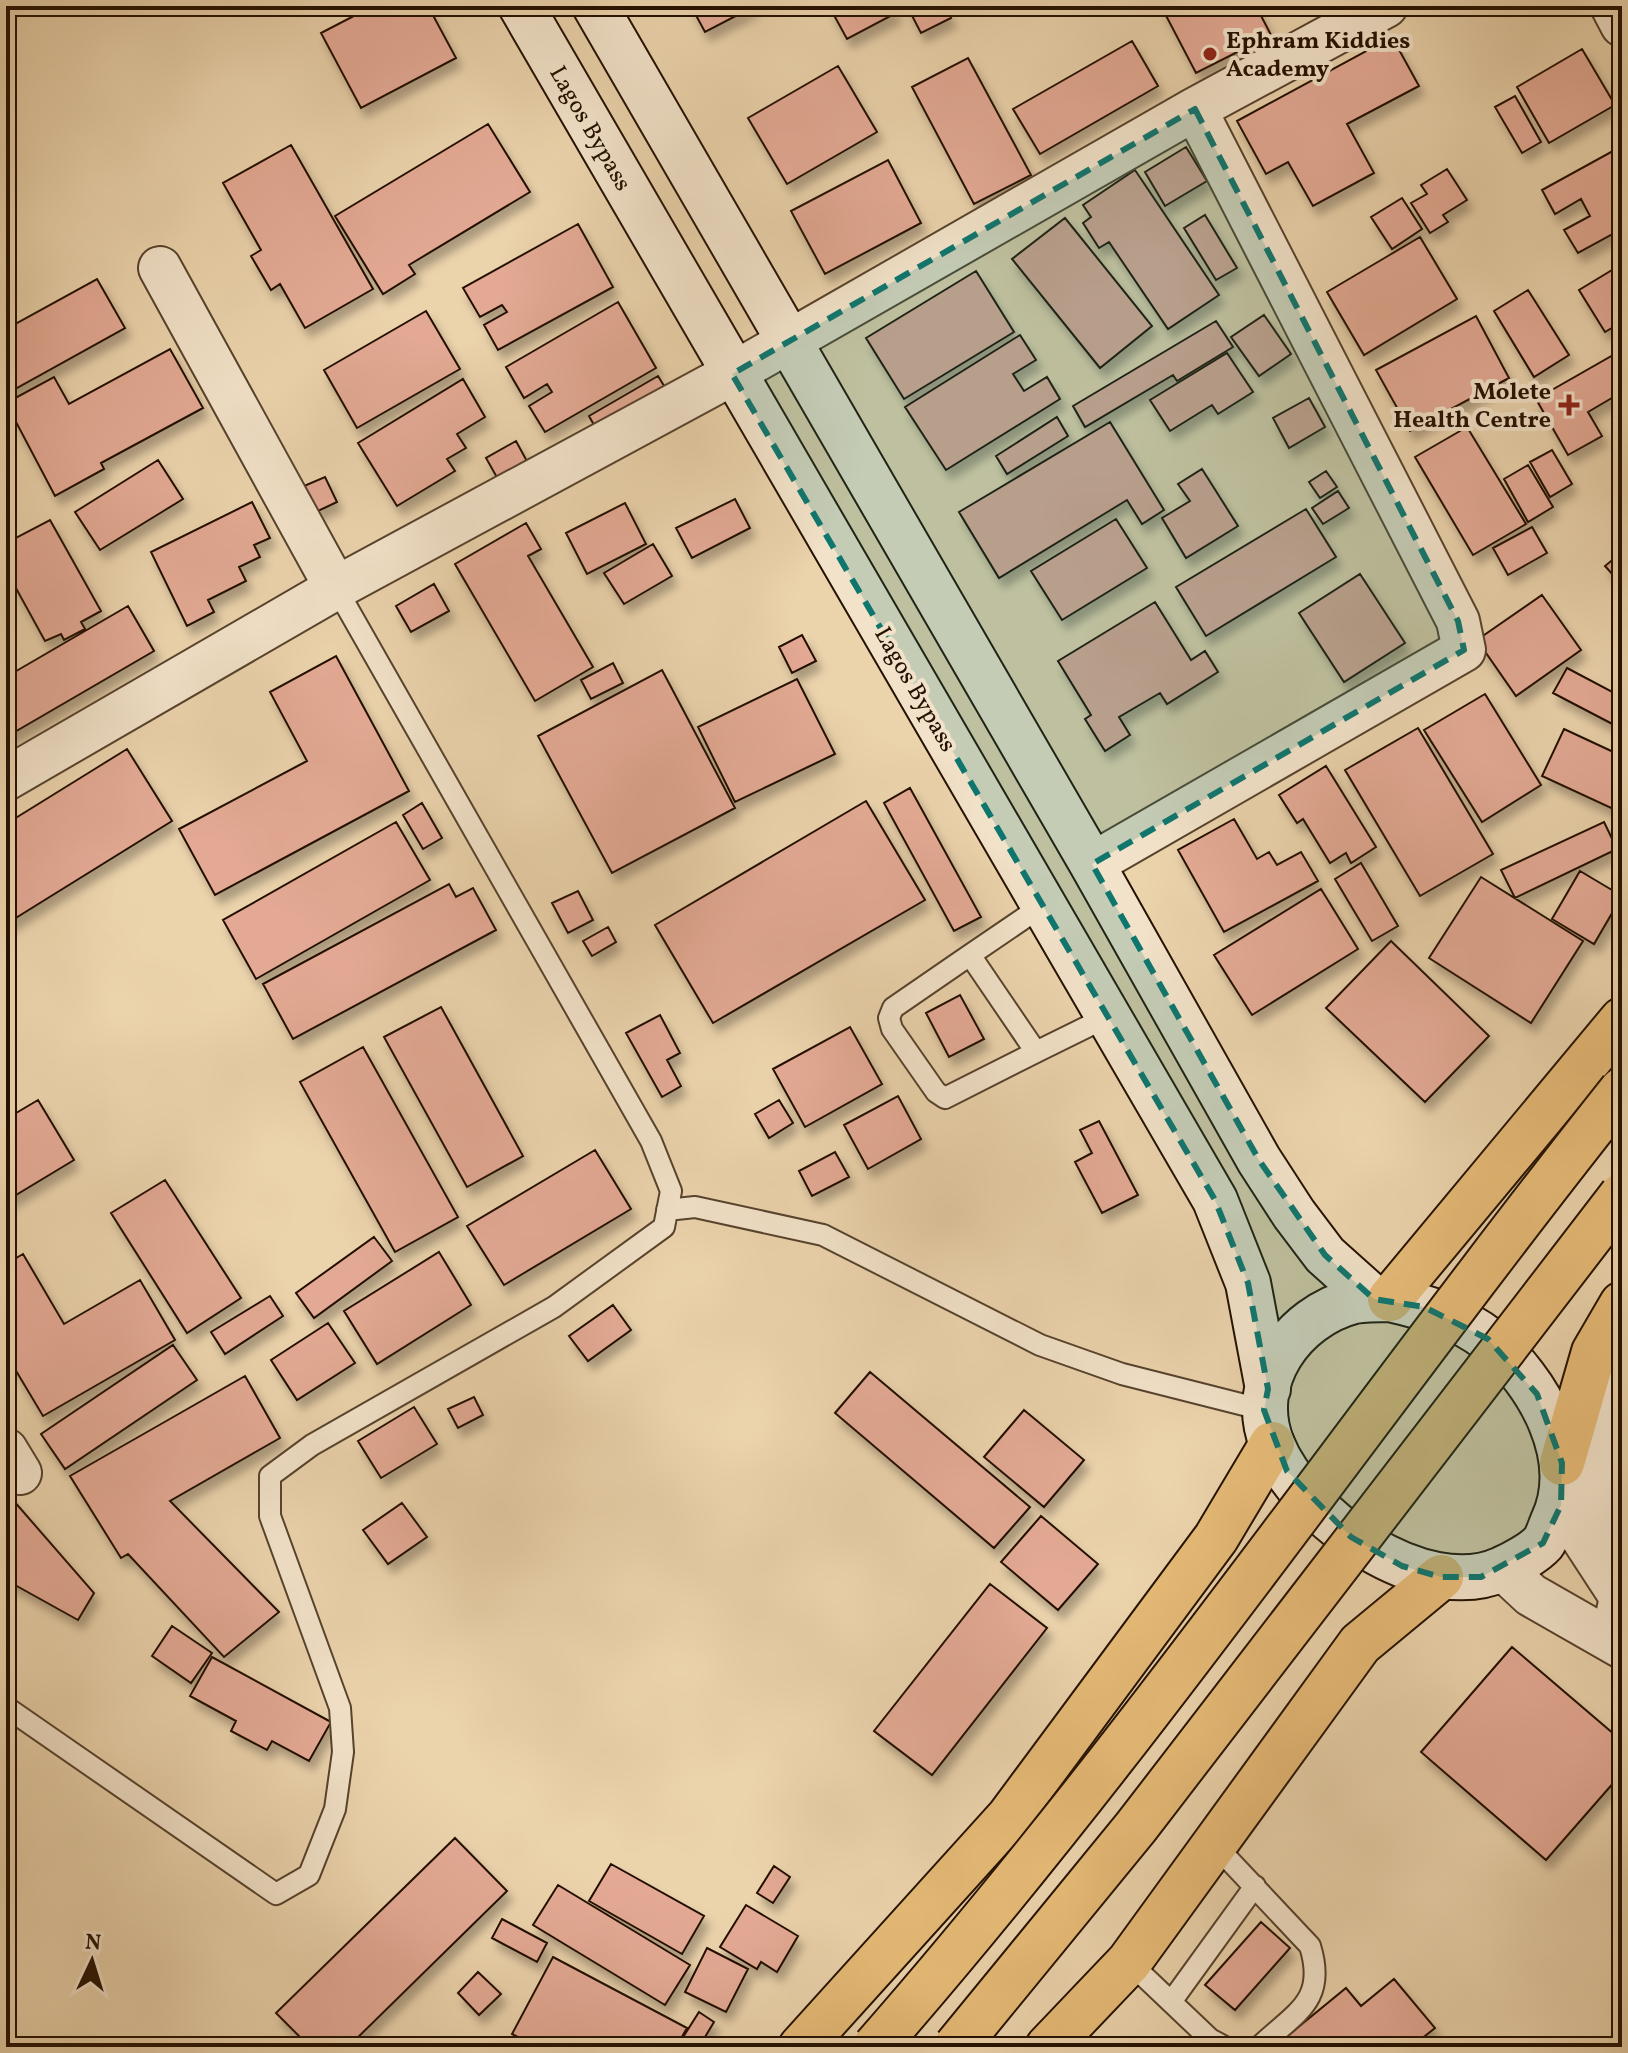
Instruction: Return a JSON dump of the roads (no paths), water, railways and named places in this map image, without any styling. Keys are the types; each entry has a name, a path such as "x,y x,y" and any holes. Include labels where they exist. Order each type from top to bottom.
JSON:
{"highway":[{"path":"1382,1299 1622,1020"},
{"path":"875,2047 967,1942 1090,1790 1622,1090"},
{"path":"956,2047 1136,1827 1622,1195"},
{"path":"1561,1484 1594,1352 1622,1304"},
{"path":"801,2047 1009,1817 1216,1538 1268,1414"},
{"path":"1048,2047 1129,1962 1360,1644 1441,1577"}],"main road":[{"name":"Lagos Bypass","path":"521,6 732,374 1215,1200 1235,1243 1248,1283 1268,1414"},
{"path":"595,6 1092,864 1259,1160 1325,1255 1382,1299"},
{"path":"1382,1299 1458,1320 1488,1339 1512,1361 1537,1394 1553,1428 1561,1484 1543,1543 1503,1569 1481,1577 1441,1577 1402,1566 1351,1537 1313,1502 1287,1471 1268,1414 1272,1368 1287,1342 1318,1316 1354,1301 1382,1299"}],"street":[{"path":"6,779 336,588 732,374 1195,109 1386,6"},
{"path":"1612,6 1622,25"},
{"path":"1092,864 1464,650 1458,621 1195,109"},
{"path":"160,268 336,588"},
{"path":"1622,1374 1604,1436 1599,1491 1622,1548"},
{"path":"1503,1569 1531,1595 1620,1633 1621,1597 1561,1484"}],"lane":[{"path":"6,1707 276,1894 309,1875 335,1809 343,1752 340,1708 270,1516 270,1476 312,1445 554,1307 664,1227 671,1191 651,1141 336,588"},
{"path":"1042,906 893,1008 889,1018 892,1029 936,1092 945,1098 1107,1017"},
{"path":"970,955 1036,1052"},
{"path":"667,1210 695,1207 823,1235 1040,1345 1122,1374 1268,1414"},
{"path":"1215,1845 1310,1946 1317,1982 1308,2001 1259,2047"},
{"path":"1171,2002 1255,1886"},
{"path":"1129,1962 1210,2039 1225,2047"}],"place":[{"name":"Ephram Kiddies Academy","path":"1210,54"},
{"name":"Molete Health Centre","path":"1569,405"}]}
